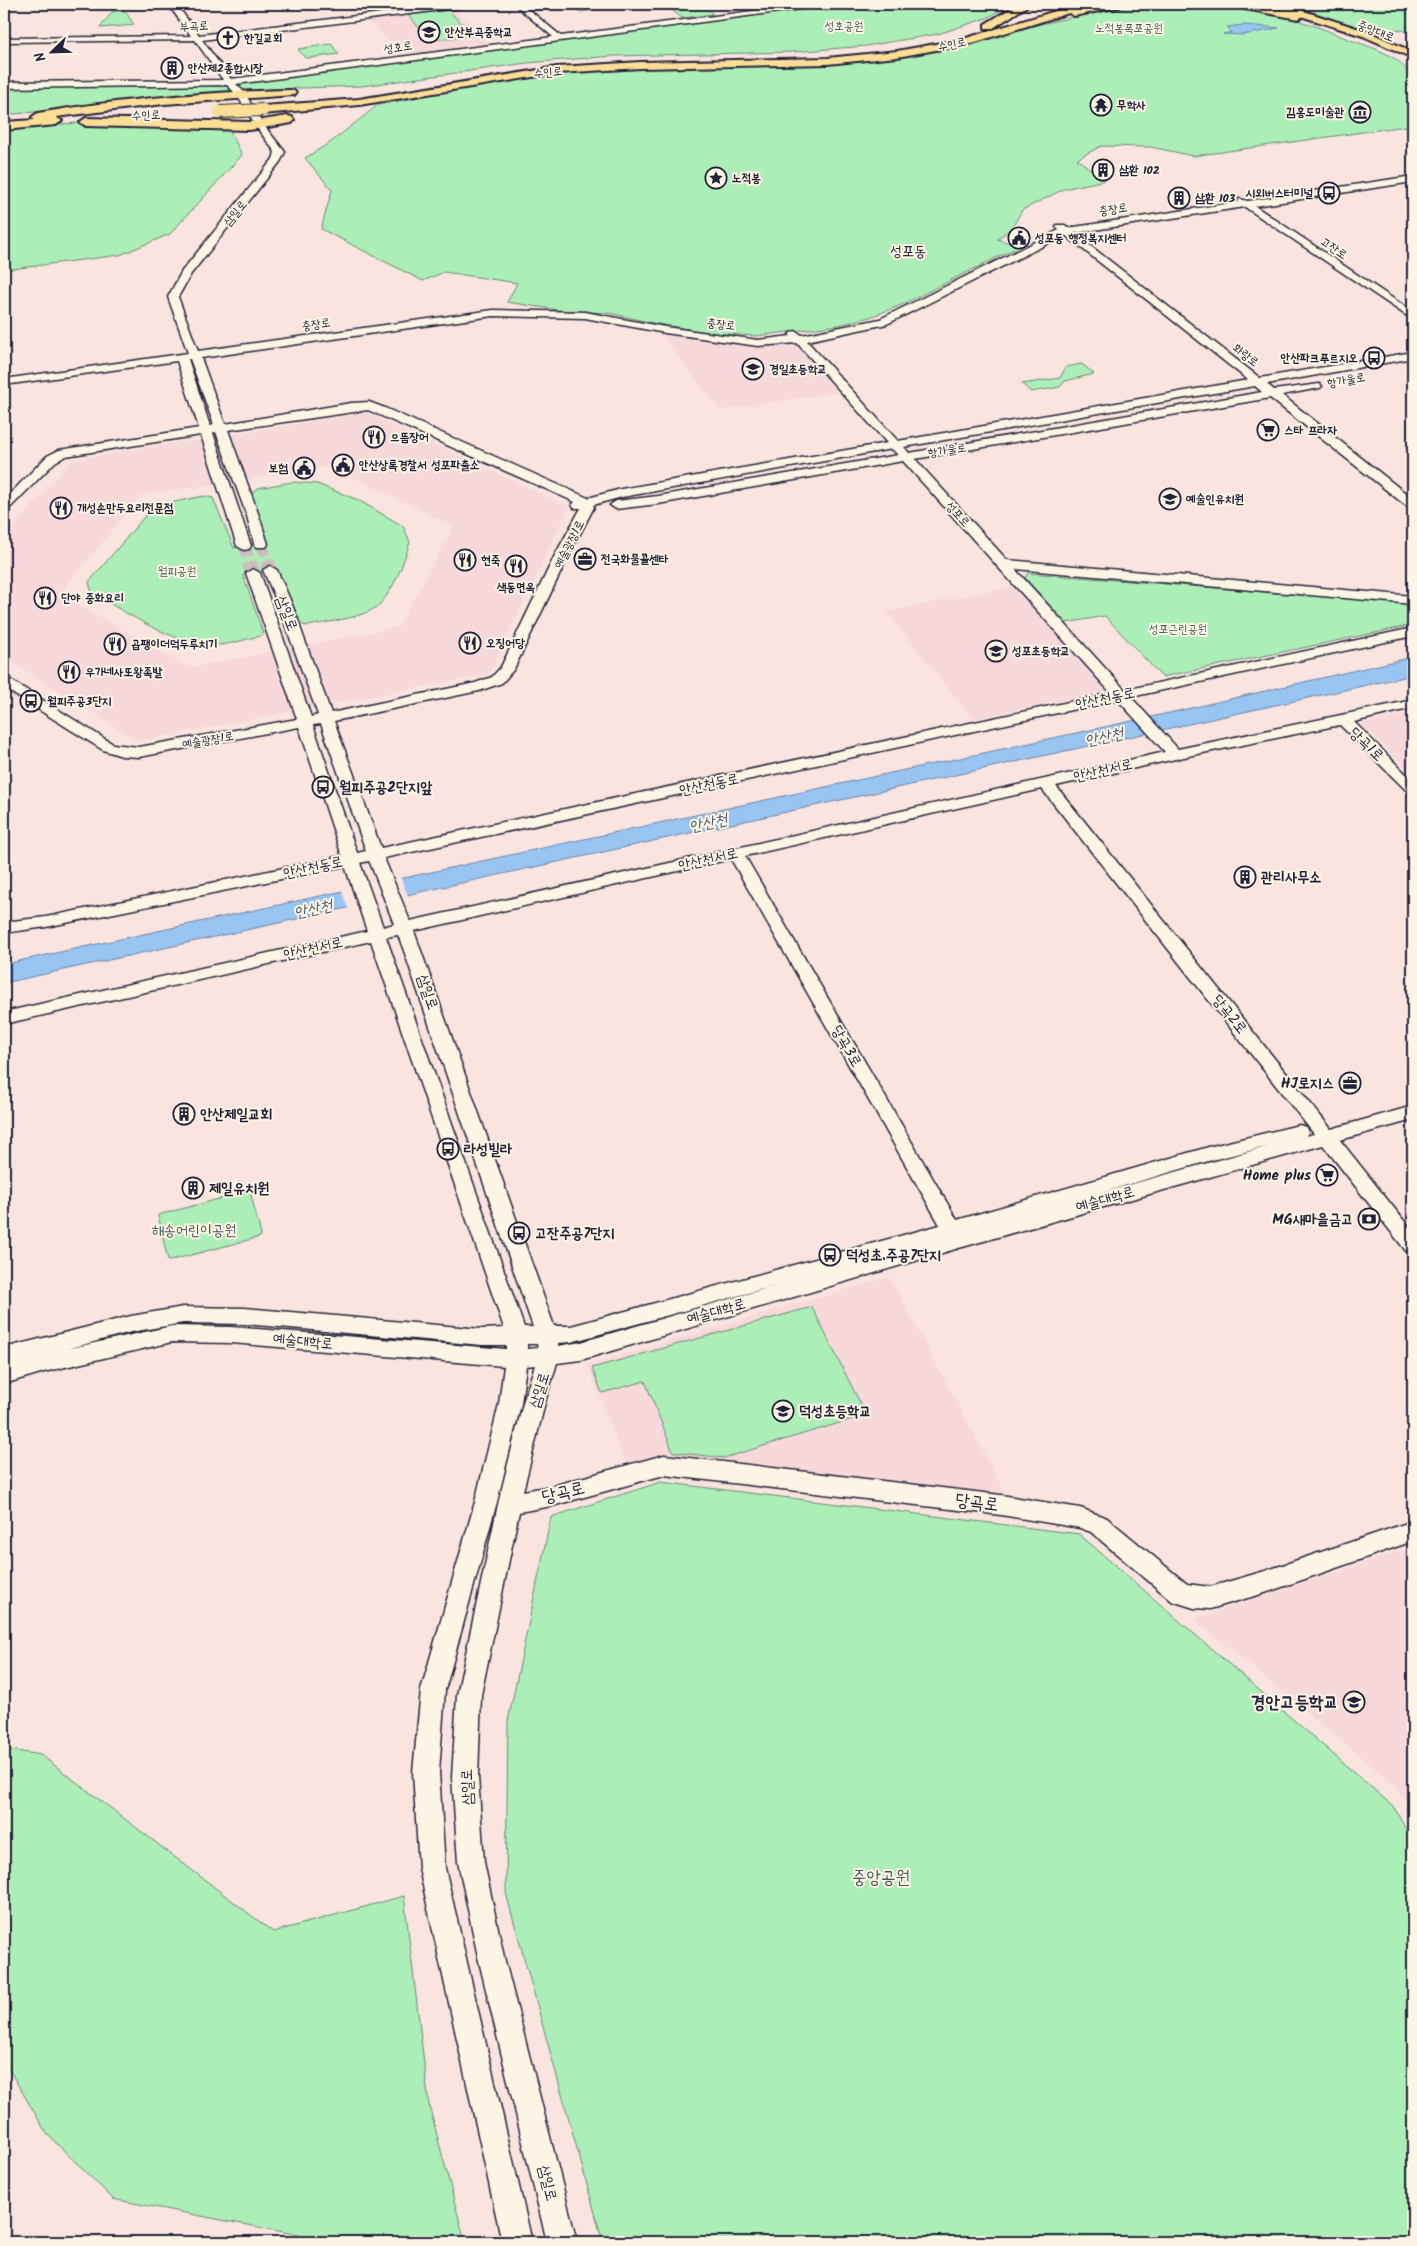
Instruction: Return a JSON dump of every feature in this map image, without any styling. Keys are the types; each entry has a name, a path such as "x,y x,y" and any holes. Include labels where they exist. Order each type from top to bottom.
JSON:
{"highway":[{"path":"980,31 1025,4"},
{"name":"수인로","path":"4,120 219,110 262,103 359,102 480,76 594,63 850,54 927,44 980,31 1070,4"},
{"name":"수인로","path":"421,90 557,70 641,65 826,61 897,54 965,42 1089,4"},
{"path":"1035,21 1120,4"},
{"path":"1235,4 1298,16"},
{"path":"1261,4 1298,16"},
{"path":"41,119 85,108 204,98 230,88 262,103 302,93"},
{"path":"332,92 421,90"},
{"path":"41,119 254,125 286,120 421,90"},
{"name":"수인로","path":"4,126 41,119"},
{"path":"202,125 244,133 263,139 276,126 286,120"}],"main road":[{"name":"중앙대로","path":"1278,5 1366,34 1413,55"},
{"name":"중앙대로","path":"1298,16 1384,47 1401,55 1413,64"}],"street":[{"path":"165,4 230,88 263,139"},
{"path":"172,4 192,39"},
{"name":"부곡로","path":"4,40 192,39 474,4"},
{"path":"518,4 562,38"},
{"path":"525,4 562,38"},
{"name":"성호로","path":"4,85 230,88 562,38 823,4"},
{"name":"삼일로","path":"172,274 262,163 266,155 263,139"},
{"name":"삼일로","path":"260,544 253,516 173,297 186,273 277,160 280,152 263,139"},
{"name":"충장로","path":"4,377 180,351 194,353 505,312 594,316 665,330 758,343 883,322 1063,229 1368,183 1413,174"},
{"name":"충장로","path":"1368,183 1413,179"},
{"name":"고잔로","path":"1248,201 1413,309"},
{"name":"고잔로","path":"1248,201 1413,317"},
{"name":"화랑로","path":"1063,229 1413,505"},
{"name":"성포로","path":"797,336 1170,749"},
{"path":"180,351 244,546"},
{"name":"충장로","path":"4,382 180,351"},
{"name":"항가울로","path":"584,505 621,493 824,456 1413,355"},
{"name":"항가울로","path":"584,505 648,501 1329,383"},
{"name":"예술광장1로","path":"4,518 55,464 65,458 78,454 351,407 369,406 546,484 584,505"},
{"name":"예술광장1로","path":"221,429 345,412 362,411 373,413 584,505"},
{"name":"예술광장1로","path":"4,507 51,458 63,453 207,432"},
{"name":"항가울로","path":"546,484 581,492 645,482 675,483"},
{"name":"예술광장1로","path":"4,682 108,747 122,751 139,752 479,687 497,680 507,669 584,505"},
{"path":"1003,564 1413,600"},
{"name":"삼일로","path":"270,570 401,920 548,1346 509,1504 469,1695 465,1777 471,1862 487,1938 562,2242"},
{"name":"삼일로","path":"253,573 305,719 517,1347 510,1404 486,1502 433,1690 426,1772 432,1868 517,2242"},
{"name":"안산천동로","path":"4,928 46,922 378,860 1126,700 1413,632"},
{"name":"예술광장1로","path":"4,670 117,741 133,744 305,719"},
{"name":"안산천서로","path":"4,1018 401,920 735,853 1046,783 1170,749 1343,720 1413,704"},
{"name":"당곡1로","path":"1343,720 1413,789"},
{"name":"당곡2로","path":"1046,783 1413,1246"},
{"name":"당곡3로","path":"735,853 956,1235"},
{"name":"예술대학로","path":"1322,1132 1413,1100"},
{"name":"예술대학로","path":"4,1375 44,1363 172,1334 517,1347 548,1346 581,1351 956,1235 1322,1132 1413,1112"},
{"name":"예술대학로","path":"4,1357 122,1326 183,1315 244,1316 482,1337 517,1347"},
{"name":"당곡로","path":"509,1504 552,1496 664,1465 1000,1505 1080,1518 1099,1525 1180,1593 1194,1597 1210,1598 1265,1582 1413,1531"}],"shaded area":[{"name":"안산부곡중학교","path":"454,9 490,44 401,54 369,20"},
{"name":"경일초등학교","path":"657,329 761,345 791,343 799,346 838,392 720,410"},
{"path":"366,413 569,507 489,674 138,741 4,657 4,538 72,460","holes":["330,466 454,526 399,627 189,668 59,594 141,495"]},
{"name":"성포초등학교","path":"1015,586 1109,690 973,719 887,612"},
{"path":"1413,713 1413,774 1361,724"},
{"name":"덕성초등학교","path":"889,1277 1008,1498 628,1470 588,1365"},
{"name":"경안고등학교","path":"1413,1547 1413,1814 1395,1785 1194,1619"}],"green space":[{"path":"607,4 612,8 579,12 568,6"},
{"path":"699,4 713,14 682,18 669,8"},
{"name":"성호공원","path":"844,4 1012,4 987,18 938,34 866,46 792,52 613,56 527,63 362,86 271,89 4,115 4,87 204,85 245,82"},
{"name":"노적봉폭포공원","path":"1139,4 1217,7 1255,11 1308,23 1383,52 1398,61 1409,73 1414,91 1413,125 1193,156 1151,147 1101,146 1077,159 1105,180 1064,189 1022,210 1012,228 997,239 1020,246 899,306 870,317 839,325 757,336 712,333 609,313 558,310 507,302 517,283 444,272 423,281 321,229 332,190 305,158 331,142 378,105 495,82 578,71 622,68 826,64 927,50 1121,6"},
{"path":"1289,4 1413,4 1413,34 1398,29 1376,34"},
{"path":"448,10 474,35 430,40 408,15"},
{"path":"125,11 134,25 100,28 112,12"},
{"path":"331,44 339,54 305,58 298,49"},
{"path":"76,123 230,131 242,155 170,234 120,255 4,270 4,130"},
{"path":"1082,364 1094,374 1065,381 1060,387 1031,392 1022,384 1060,378 1066,367"},
{"name":"월피공원","path":"292,482 317,484 358,500 403,526 410,542 398,575 390,591 379,605 365,613 345,619 308,626 302,625 277,569 243,575 263,633 260,636 232,643 215,645 199,644 167,634 92,593 89,582 145,516 165,504 204,496 213,498 234,548 268,542 251,494 258,488"},
{"name":"성포근린공원","path":"1028,573 1413,604 1413,625 1162,677 1105,616 1066,623 1025,578"},
{"name":"해송어린이공원","path":"250,1191 260,1237 168,1261 158,1215"},
{"path":"812,1307 866,1415 724,1458 673,1452 645,1381 602,1393 592,1368"},
{"name":"중앙공원","path":"661,1482 1079,1534 1394,1807 1413,1843 1413,2242 603,2242 506,1893 508,1721 551,1517"},
{"path":"4,1749 41,1755 273,1932 404,1896 429,2105 465,2242 300,2242 299,2235 113,2199 47,2134 4,2061"}],"water":[{"path":"1244,25 1279,28 1243,35 1223,34 1232,32 1227,27"},
{"name":"안산천","path":"1413,657 1413,675 4,983 4,965 23,960 1169,713"}],"pier":[{"path":"400,876 408,896 348,909 341,888"}],"tunnel":[{"path":"261,544 268,563"},
{"path":"244,546 250,563"},
{"path":"249,562 253,573"},
{"path":"267,562 270,570"}],"place":[{"name":"안산부곡중학교","path":"429,32"},
{"name":"한길교회","path":"228,38"},
{"name":"안산제2종합시장","path":"172,68"},
{"name":"무학사","path":"1101,105"},
{"name":"김홍도미술관","path":"1360,112"},
{"name":"삼환 102","path":"1103,170"},
{"name":"노적봉","path":"716,178"},
{"name":"시외버스터미널","path":"1329,193"},
{"name":"삼환 103","path":"1179,198"},
{"name":"성포동 행정복지센터","path":"1019,238"},
{"name":"안산파크푸르지오","path":"1374,358"},
{"name":"경일초등학교","path":"753,369"},
{"name":"스타 프라자","path":"1268,430"},
{"name":"으뜸장어","path":"374,437"},
{"name":"안산상록경찰서 성포파출소","path":"343,465"},
{"name":"보험","path":"304,468"},
{"name":"예술인유치원","path":"1170,499"},
{"name":"개성손만두요리전문점","path":"61,508"},
{"name":"전국화물콜센타","path":"585,559"},
{"name":"현죽","path":"465,560"},
{"name":"색동면옥","path":"516,566"},
{"name":"단야 중화요리","path":"45,598"},
{"name":"오징어당","path":"470,643"},
{"name":"곱팽이더덕두루치기","path":"115,644"},
{"name":"성포초등학교","path":"996,651"},
{"name":"우가네사또왕족발","path":"69,672"},
{"name":"월피주공3단지","path":"31,701"},
{"name":"월피주공2단지앞","path":"323,787"},
{"name":"관리사무소","path":"1245,877"},
{"name":"HJ로지스","path":"1350,1083"},
{"name":"안산제일교회","path":"184,1114"},
{"name":"라성빌라","path":"448,1149"},
{"name":"Home plus","path":"1327,1175"},
{"name":"제일유치원","path":"193,1188"},
{"name":"MG새마을금고","path":"1369,1219"},
{"name":"고잔주공7단지","path":"519,1233"},
{"name":"덕성초.주공7단지","path":"830,1255"},
{"name":"덕성초등학교","path":"783,1411"},
{"name":"경안고등학교","path":"1354,1702"}],"district":[{"name":"성포동","path":"908,251"}]}
